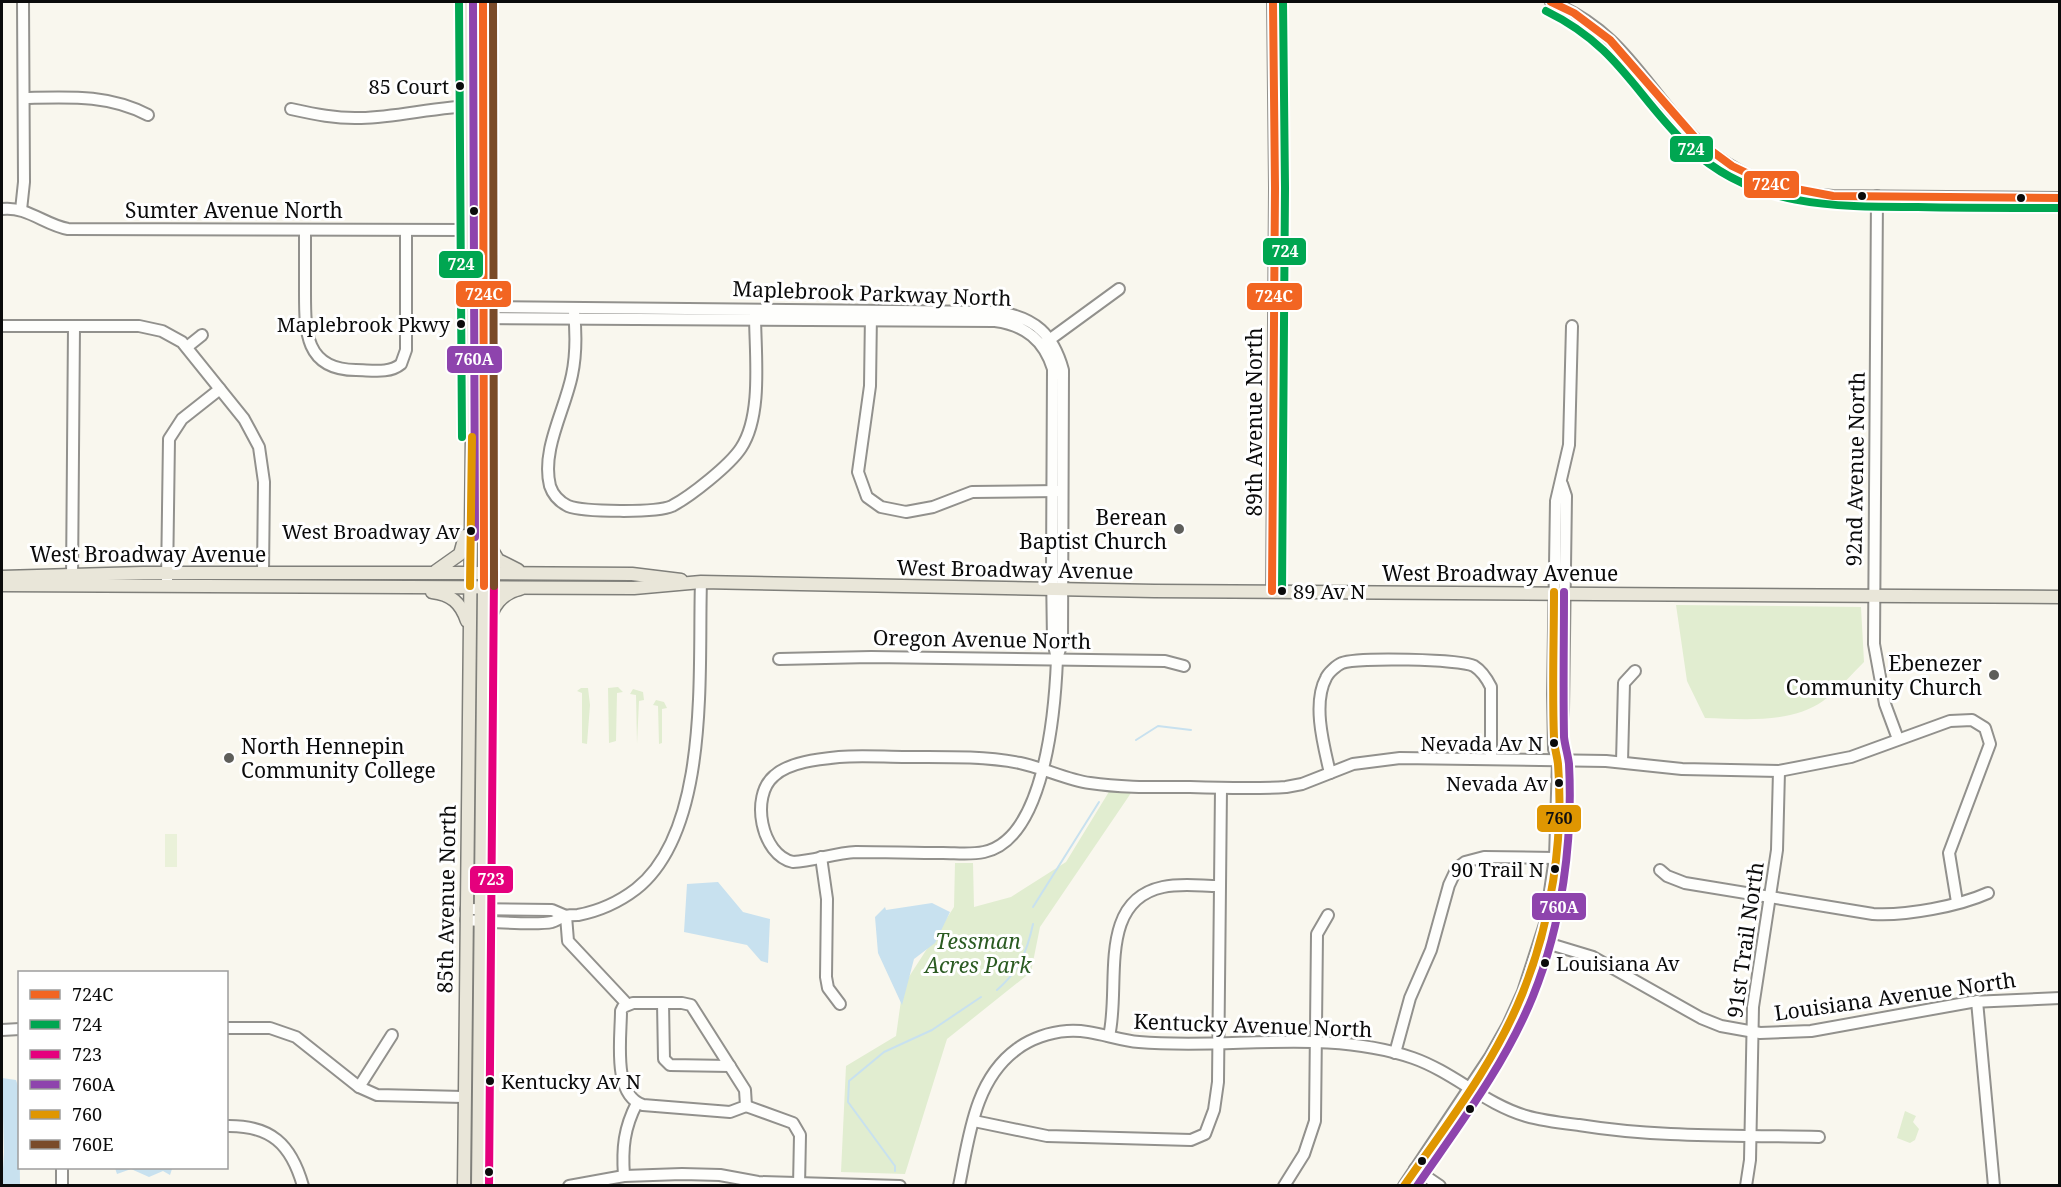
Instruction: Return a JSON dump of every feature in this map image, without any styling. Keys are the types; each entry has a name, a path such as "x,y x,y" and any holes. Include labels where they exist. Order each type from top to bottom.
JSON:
{"main road":[{"name":"85th Avenue North","path":"464,1185 472,437 469,2"},
{"name":"85th Avenue North","path":"478,1185 485,537 483,2"},
{"path":"431,572 453,560 464,544 465,451 472,437"},
{"path":"485,537 501,563 508,568 531,573"},
{"name":"West Broadway Avenue","path":"2,585 167,573 431,572 632,574 695,582 1058,588 2060,597"},
{"name":"West Broadway Avenue","path":"2,577 167,587 656,587 695,582"},
{"path":"383,586 448,595 462,609 470,627"},
{"path":"482,796 487,775 491,612 510,592 531,587"}],"street":[{"path":"21,210 24,182 23,2"},
{"name":"89th Avenue North","path":"1272,591 1275,188 1273,2"},
{"path":"1551,2 1581,17 1617,44 1682,125 1726,164 1765,183 1796,191 1877,196 2060,198"},
{"path":"24,98 98,97 132,107 148,115"},
{"path":"291,109 322,116 359,118 448,106 484,106"},
{"name":"92nd Avenue North","path":"1877,196 1873,597 1877,666 1885,704 1898,739"},
{"name":"Sumter Avenue North","path":"2,209 21,210 54,227 68,229 471,230"},
{"path":"305,230 305,323 310,346 316,355 336,368 388,370 401,364 406,350 406,230"},
{"path":"1046,342 1119,289"},
{"name":"Maplebrook Parkway North","path":"470,312 871,315 999,312 1019,315 1032,322 1046,342 1053,369 1058,588 1062,642 1057,659 1053,720 1041,769 1023,824 1010,839 993,849 975,853 858,852 801,862 784,860 777,856 768,842 762,815 762,794 773,776 791,767 839,757 955,757 1004,761 1041,769"},
{"path":"574,314 573,369 553,443 550,486 554,495 569,506 652,509 664,508 681,500 729,462 742,446 754,407 755,314"},
{"path":"871,315 870,387 858,472 867,497 881,507 906,512 933,507 972,492 1057,490"},
{"path":"2,326 151,327 173,336 187,347 253,432 263,464 263,573"},
{"path":"72,580 74,326"},
{"path":"1404,1185 1470,1088 1508,1025 1540,941 1556,858 1558,761 1563,710 1560,592 1566,496 1562,484 1572,411 1572,326"},
{"path":"187,347 202,335"},
{"path":"167,587 169,439 182,419 220,389"},
{"path":"466,915 552,922 566,916 607,906 638,887 660,861 678,831 685,802 697,724 695,582"},
{"name":"Oregon Avenue North","path":"779,659 1057,659 1165,661 1184,666"},
{"path":"1330,773 1321,733 1322,694 1326,678 1340,663 1357,659 1457,661 1466,663 1481,672 1491,687 1491,758"},
{"path":"1622,762 1624,683 1635,671"},
{"path":"1041,769 1099,784 1221,788 1286,787 1353,764 1384,758 1622,762 1682,769 1779,771 1827,764 1938,724 1965,718 1985,728 1990,744 1949,854 1957,902"},
{"name":"91st Trail North","path":"1746,1185 1755,985 1777,850 1779,771"},
{"path":"959,1185 974,1120 1047,1136 1191,1140 1205,1134 1217,1092 1221,788"},
{"path":"821,857 826,899 826,977 828,988 840,1005"},
{"path":"1395,1053 1410,998 1431,950 1449,885 1457,868 1465,862 1484,857 1556,858"},
{"path":"1660,870 1667,876 1685,883 1887,915 1957,902 1988,893"},
{"path":"1109,1036 1114,1007 1117,933 1129,909 1138,899 1163,887 1219,886"},
{"path":"1284,1185 1304,1154 1315,1121 1317,934 1328,915"},
{"path":"566,916 568,941 627,1004"},
{"name":"Louisiana Avenue North","path":"1540,941 1593,957 1701,1018 1752,1032 1811,1031 1977,1001 2060,998"},
{"path":"1977,1001 1994,1185"},
{"path":"663,1003 664,1059 670,1065 730,1066"},
{"path":"746,1106 745,1090 691,1005 627,1004 621,1011 622,1083 638,1103 730,1112 746,1106 766,1116 788,1121 797,1128 800,1135 800,1184"},
{"path":"228,1028 270,1028 296,1037 359,1087 391,1097 464,1097"},
{"path":"2,1029 18,1029"},
{"name":"Kentucky Avenue North","path":"974,1120 982,1092 1001,1062 1020,1046 1047,1034 1082,1030 1138,1042 1316,1043 1363,1046 1395,1053 1438,1069 1510,1110 1543,1120 1639,1134 1819,1137"},
{"path":"359,1087 392,1035"},
{"path":"624,1176 623,1143 628,1122 638,1103"},
{"path":"228,1126 252,1128 276,1138 293,1157 303,1185"},
{"path":"62,1169 62,1185"},
{"path":"1415,1169 1440,1185"},
{"path":"569,1185 624,1176 720,1175 758,1182 900,1185"}],"green space":[{"path":"1676,605 1861,607 1864,662 1823,701 1796,714 1766,718 1705,718 1687,681"},
{"path":"618,687 623,692 617,693 616,741 609,743 608,688"},
{"path":"581,688 588,688 590,705 587,744 582,743 582,693 577,691"},
{"path":"633,689 643,692 644,700 639,701 637,744 636,695 630,694"},
{"path":"656,700 664,702 667,708 662,709 662,743 659,744 658,706 653,705"},
{"name":"Tessman Acres Park","path":"1110,790 1131,793 1040,927 1031,972 947,1039 905,1174 841,1172 846,1066 896,1036 903,986 954,907 955,863 973,863 974,907 1011,897 1066,862"},
{"path":"165,834 177,834 177,867 165,867"},
{"path":"1905,1111 1916,1116 1913,1122 1919,1129 1915,1140 1910,1143 1897,1138"}],"water":[{"path":"718,882 743,912 770,919 768,963 761,961 747,945 684,932 687,884"},
{"path":"932,903 950,912 935,943 914,959 902,1005 878,953 875,917 885,907 886,910"},
{"path":"2,1078 16,1080 18,1086 20,1185 2,1185 4,1152"},
{"path":"115,1169 131,1169 117,1174"},
{"path":"131,1169 172,1169 170,1175 163,1171 149,1177"}],"waterway":[{"path":"1136,740 1158,726 1191,730"},
{"path":"1033,907 1099,802"},
{"path":"997,990 1011,976 1021,960 1033,924"},
{"path":"895,1171 895,1166 848,1102 849,1081 884,1052 932,1030 981,997"}],"transit line":[{"name":"724","path":"459,2 462,437"},
{"name":"760A","path":"473,2 475,537"},
{"name":"724C","path":"483,2 484,586"},
{"name":"760E","path":"493,2 494,586"},
{"name":"724C","path":"1272,591 1275,188 1273,2"},
{"name":"724","path":"1282,591 1285,188 1283,2"},
{"name":"724C","path":"1551,2 1574,13 1610,40 1698,141 1732,166 1770,184 1833,196 2060,198"},
{"name":"724","path":"1546,11 1592,40 1626,74 1671,129 1690,148 1715,168 1741,183 1797,200 1827,204 1887,207 2060,208"},
{"name":"760","path":"470,586 472,437"},
{"name":"723","path":"489,1186 494,573"},
{"name":"760","path":"1404,1186 1499,1044 1523,992 1541,938 1553,880 1559,822 1558,764 1553,720 1554,592"},
{"name":"760A","path":"1417,1186 1480,1094 1522,1021 1543,969 1558,912 1567,853 1570,793 1569,764 1564,737 1564,592"}],"place":[{"name":"85 Court","path":"460,86"},
{"name":"Maplebrook Pkwy","path":"461,324"},
{"name":"Berean Baptist Church","path":"1179,529"},
{"name":"West Broadway Av","path":"471,531"},
{"name":"89 Av N","path":"1282,591"},
{"name":"Ebenezer Community Church","path":"1994,675"},
{"name":"Nevada Av N","path":"1554,743"},
{"name":"North Hennepin Community College","path":"229,758"},
{"name":"Nevada Av","path":"1559,783"},
{"name":"90 Trail N","path":"1555,869"},
{"name":"Louisiana Av","path":"1545,963"},
{"name":"Kentucky Av N","path":"490,1081"}]}
